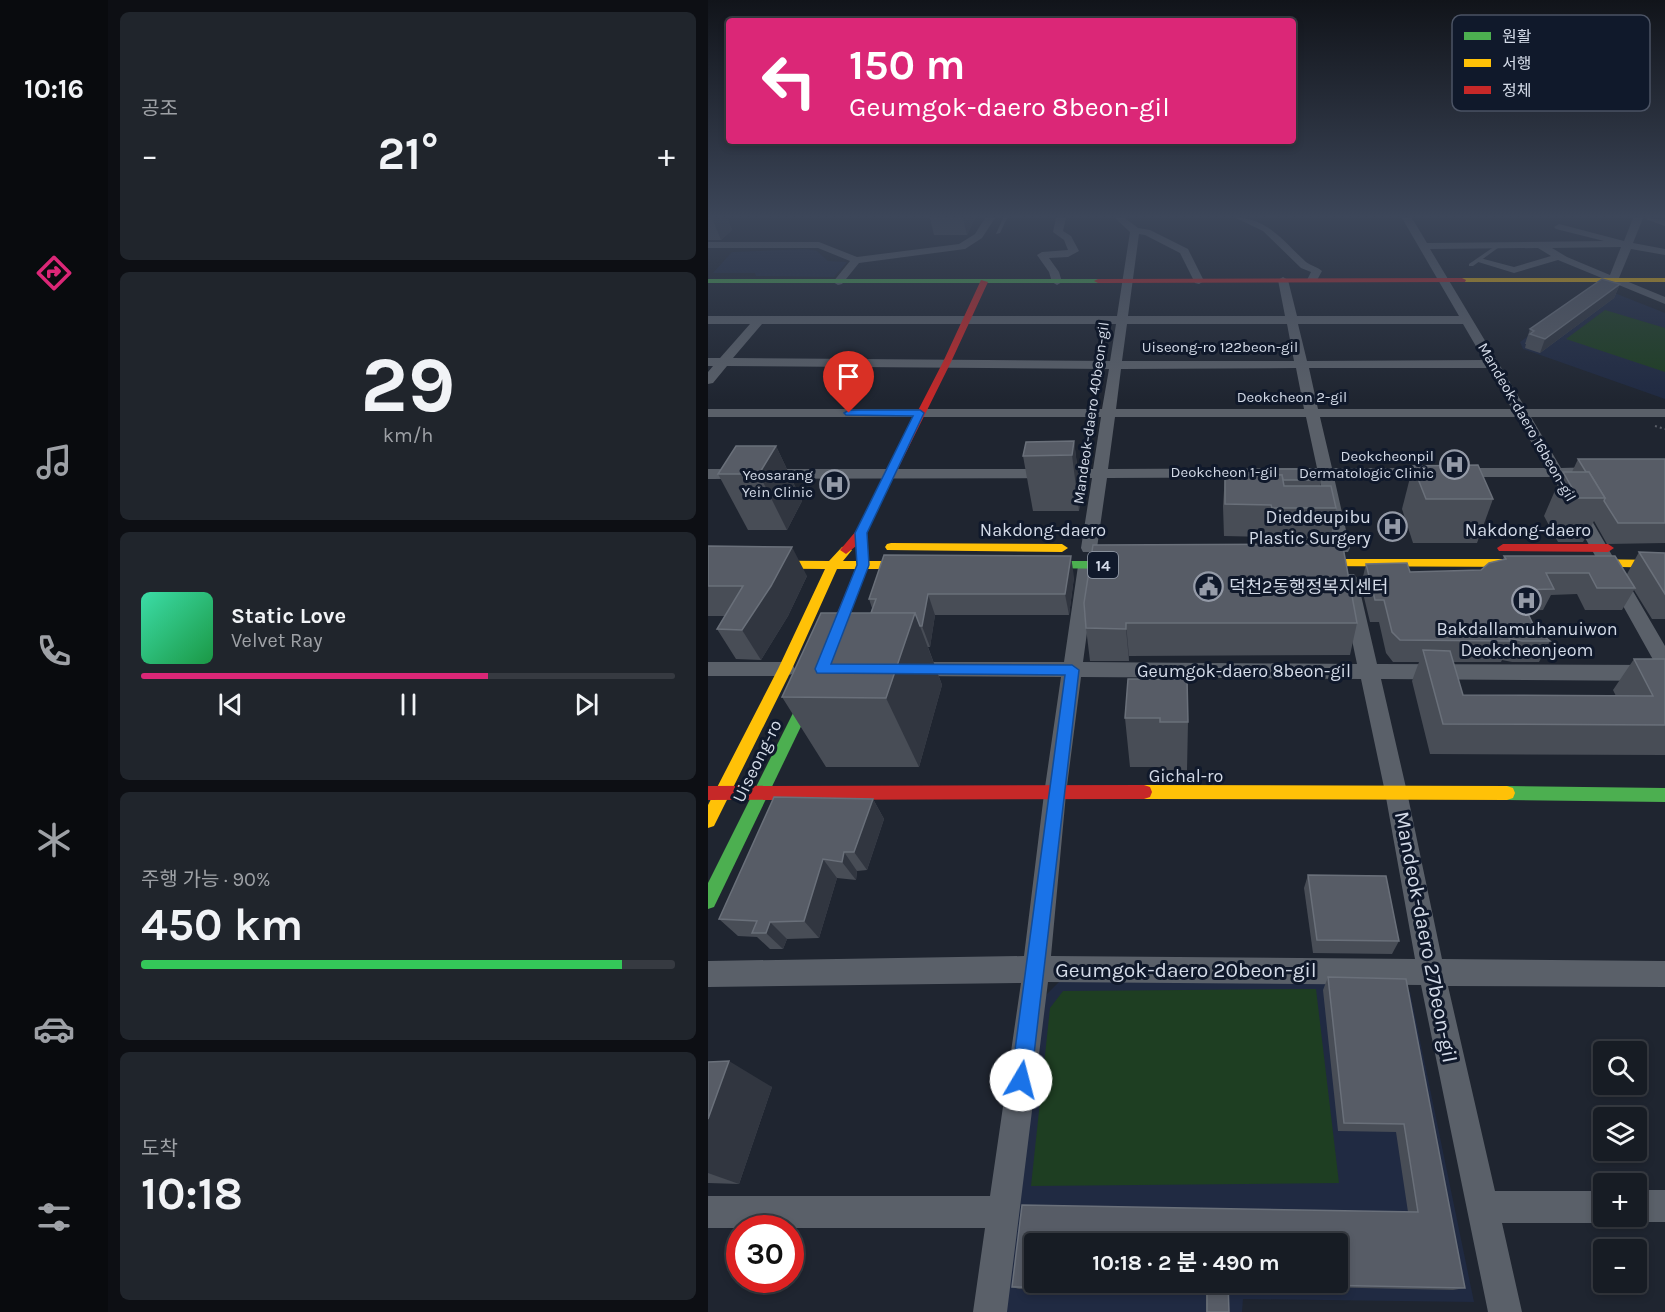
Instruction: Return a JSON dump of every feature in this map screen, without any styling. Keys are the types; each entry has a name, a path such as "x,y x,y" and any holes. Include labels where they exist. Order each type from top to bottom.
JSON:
{"main road":[{"path":"708,281 1665,280"},
{"path":"953,282 977,297 1023,282"},
{"name":"Uiseong-ro","path":"708,820 715,794 784,669 808,621 832,564 857,542 947,362 984,282"},
{"name":"Uiseong-ro","path":"825,660 863,565 857,542"},
{"name":"Nakdong-daero","path":"825,547 857,542 1092,554"},
{"name":"Nakdong-daero","path":"1494,548 1603,556 1621,548"},
{"path":"1286,564 1343,552 1547,563"},
{"name":"14","path":"1016,565 1092,554 1145,565"},
{"path":"1571,563 1603,556 1665,564"},
{"path":"708,564 934,565"},
{"path":"800,656 813,627 808,621 821,607 831,604 838,609 839,623"},
{"name":"Uiseong-ro","path":"708,901 817,680"},
{"name":"Gichal-ro","path":"715,794 1055,795 1396,792 1665,795"}],"street":[{"name":"Mandeok-daero 27beon-gil","path":"1283,280 1370,671 1431,971 1505,1312"},
{"name":"Mandeok-daero 16beon-gil","path":"1445,280 1665,663"},
{"path":"1613,280 1665,301"},
{"name":"Mandeok-daero 40beon-gil","path":"990,1312 1036,969 1055,795 1072,670 1092,554 1099,473 1127,282"},
{"path":"708,320 1468,320"},
{"path":"708,380 759,320"},
{"name":"Uiseong-ro 122beon-gil","path":"708,362 1493,364"},
{"name":"Deokcheon 2-gil","path":"708,413 1665,413"},
{"name":"Deokcheon 1-gil","path":"708,474 1610,472"},
{"path":"708,669 784,669"},
{"name":"Geumgok-daero 8beon-gil","path":"894,669 1665,673"},
{"name":"Geumgok-daero 20beon-gil","path":"708,974 1036,969 1665,974"},
{"path":"1647,1206 1665,1206"},
{"path":"1482,1207 1593,1207"},
{"path":"708,1212 1003,1212"}],"shaded area":[{"path":"1597,286 1665,313 1665,399 1523,349 1520,342"},
{"path":"1060,981 1395,981 1410,992 1474,1302 1243,1299 1242,1312 1000,1312 1044,997"}],"green space":[{"path":"1605,310 1665,328 1665,372 1566,339"},
{"path":"1316,989 1339,1183 1031,1186 1050,1008 1063,991"}],"building":[{"path":"1602,279 1620,284 1545,339 1530,334 1534,331 1530,329"},
{"path":"1074,441 1072,455 1023,456 1026,442"},
{"path":"736,446 776,446 759,474 718,474"},
{"path":"1578,459 1665,459 1665,523 1618,523 1589,472 1586,472"},
{"path":"1478,465 1493,499 1426,499 1413,466"},
{"path":"1271,469 1319,469 1321,480 1283,480 1282,475 1272,475"},
{"path":"1563,472 1589,472 1605,498 1578,498"},
{"path":"1225,475 1282,475 1284,486 1331,486 1336,508 1272,508 1271,505 1225,504"},
{"path":"1338,544 1343,547 1357,623 1126,623 1126,629 1086,628 1084,603 1093,545"},
{"path":"708,546 792,547 771,586 742,630 717,629 743,586 708,586"},
{"path":"1639,552 1665,553 1665,594"},
{"path":"884,555 1071,556 1065,594 928,594 922,626 920,626 915,613 871,613 876,599 869,599"},
{"path":"1504,556 1615,556 1635,588 1597,588 1589,573 1546,573 1554,589 1516,590 1536,630 1550,641 1522,641 1509,638 1510,641 1400,640 1392,632 1384,600 1375,600 1366,564 1407,563 1410,572 1481,570 1489,563 1506,559"},
{"path":"821,613 915,613 886,698 782,697"},
{"path":"1423,650 1450,651 1463,695 1653,696 1634,659 1665,659 1665,725 1443,724"},
{"path":"1128,679 1187,679 1188,722 1160,722 1160,718 1125,718"},
{"path":"774,797 873,799 854,852 844,852 842,862 823,859 804,921 770,922 766,933 752,933 757,921 719,919"},
{"path":"1308,875 1386,876 1399,941 1317,940"},
{"path":"1328,977 1406,979 1465,1288 1348,1286 1348,1233 1024,1233 1024,1287 1012,1287 1022,1205 1418,1212 1404,1124 1344,1123"},
{"path":"729,1061 708,1119 708,1062"},
{"path":"1207,1293 1228,1293 1229,1312 1207,1312"}],"traffic: fast":[{"path":"708,281 1098,281"},
{"path":"1032,565 1131,565"},
{"path":"708,901 812,689"},
{"path":"1507,793 1665,795"}],"traffic: slow":[{"path":"1462,280 1665,280"},
{"path":"891,547 1062,548"},
{"path":"708,821 785,669 833,564 846,550"},
{"path":"1305,563 1530,563"},
{"path":"1581,563 1665,564"},
{"path":"708,564 921,565"},
{"path":"1144,792 1507,793"}],"traffic: jam":[{"path":"1098,281 1462,280"},
{"path":"846,550 861,533 947,362 984,282"},
{"path":"831,645 863,565 861,537"},
{"path":"1503,548 1608,548"},
{"path":"708,793 1144,792"}],"place":[{"name":"Deokcheonpil Dermatologic Clinic","path":"1455,465"},
{"name":"Yeosarang Yein Clinic","path":"834,484"},
{"name":"Dieddeupibu Plastic Surgery","path":"1392,527"},
{"name":"덕천2동행정복지센터","path":"1208,587"},
{"name":"Bakdallamuhanuiwon Deokcheonjeom","path":"1527,600"}],"route":[{"path":"849,413 920,413 861,533 863,565 822,669 1072,670 1021,1080"}]}
